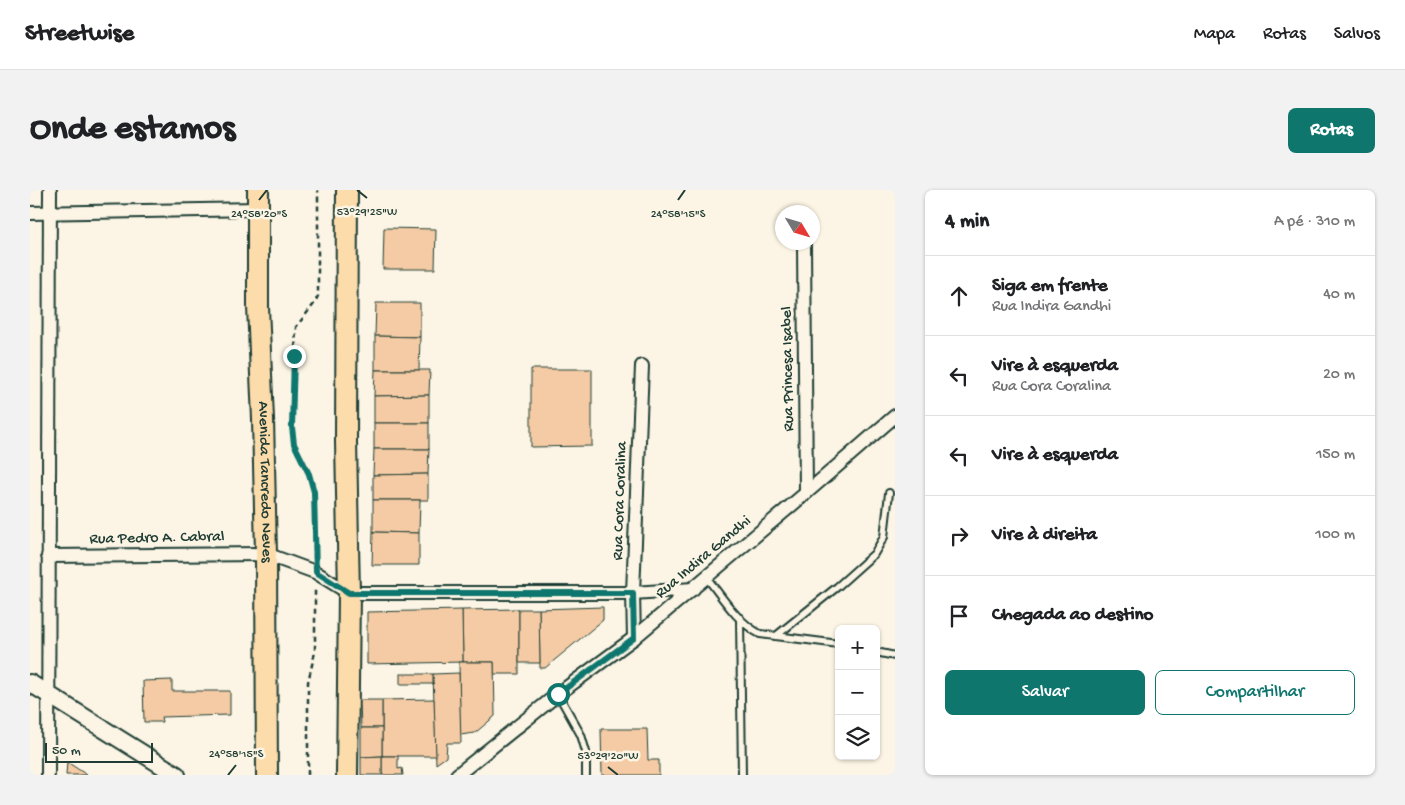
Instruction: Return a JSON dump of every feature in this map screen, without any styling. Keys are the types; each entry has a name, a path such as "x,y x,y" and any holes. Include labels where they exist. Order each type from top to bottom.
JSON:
{"main road":[{"path":"347,190 348,775"},
{"name":"Avenida Tancredo Neves","path":"258,200 258,307 264,419 266,554 266,775"}],"street":[{"path":"48,775 50,190"},
{"path":"30,212 258,200"},
{"name":"Rua Princesa Isabel","path":"804,250 806,493"},
{"name":"Rua Cora Coralina","path":"634,638 633,593 642,366"},
{"name":"Rua Indira Gandhi","path":"457,775 558,694 634,638 894,418"},
{"path":"266,554 316,572 349,593 633,593 693,589"},
{"name":"Rua Pedro A. Cabral","path":"48,556 266,554"},
{"path":"30,683 177,775"}],"lane":[{"path":"776,636 837,587 874,554 884,537 889,493"},
{"path":"706,578 740,618 750,628 760,634 835,643"},
{"path":"740,618 742,775"},
{"path":"880,653 895,656"},
{"path":"558,694 581,736 586,752 586,775"}],"path":[{"path":"308,775 308,682 315,652 314,492 309,474 294,444 292,427 296,327 318,296 318,190"}],"building":[{"path":"384,228 436,229 435,269 383,269"},
{"path":"376,303 420,303 420,337 375,336"},
{"path":"375,336 420,337 419,370 375,370"},
{"path":"531,369 592,369 592,446 531,447"},
{"path":"375,370 430,370 429,395 374,396"},
{"path":"429,395 429,423 374,423 374,396"},
{"path":"374,423 429,423 429,449 374,449"},
{"path":"374,449 429,449 428,474 373,475"},
{"path":"428,474 428,500 373,500 373,475"},
{"path":"373,500 420,500 419,533 373,532"},
{"path":"373,532 419,533 419,565 372,565"},
{"path":"603,607 603,620 545,668 540,668 539,609"},
{"path":"519,609 519,674 494,674 494,662 463,662 462,610"},
{"path":"519,609 539,609 540,663 519,663"},
{"path":"462,610 463,662 367,664 367,612"},
{"path":"459,662 494,662 495,716 475,733 460,735"},
{"path":"459,673 461,743 447,743 446,757 436,764 433,674"},
{"path":"400,674 433,674 433,684 400,684"},
{"path":"172,680 172,691 230,691 230,715 161,717 162,722 144,722 143,681"},
{"path":"434,699 436,756 382,756 382,700"},
{"path":"360,700 382,700 382,728 361,728"},
{"path":"361,728 382,728 382,756 361,757"},
{"path":"601,729 647,729 648,760 659,760 659,775 602,775"},
{"path":"382,756 398,756 398,769 402,768 403,775 382,775"},
{"path":"382,756 382,775 361,775 361,757"},
{"path":"67,762 87,775 66,775"}],"route":[{"path":"294,356 292,427 294,444 309,474 314,492 316,572 349,593 633,593 634,638 558,694"}]}
